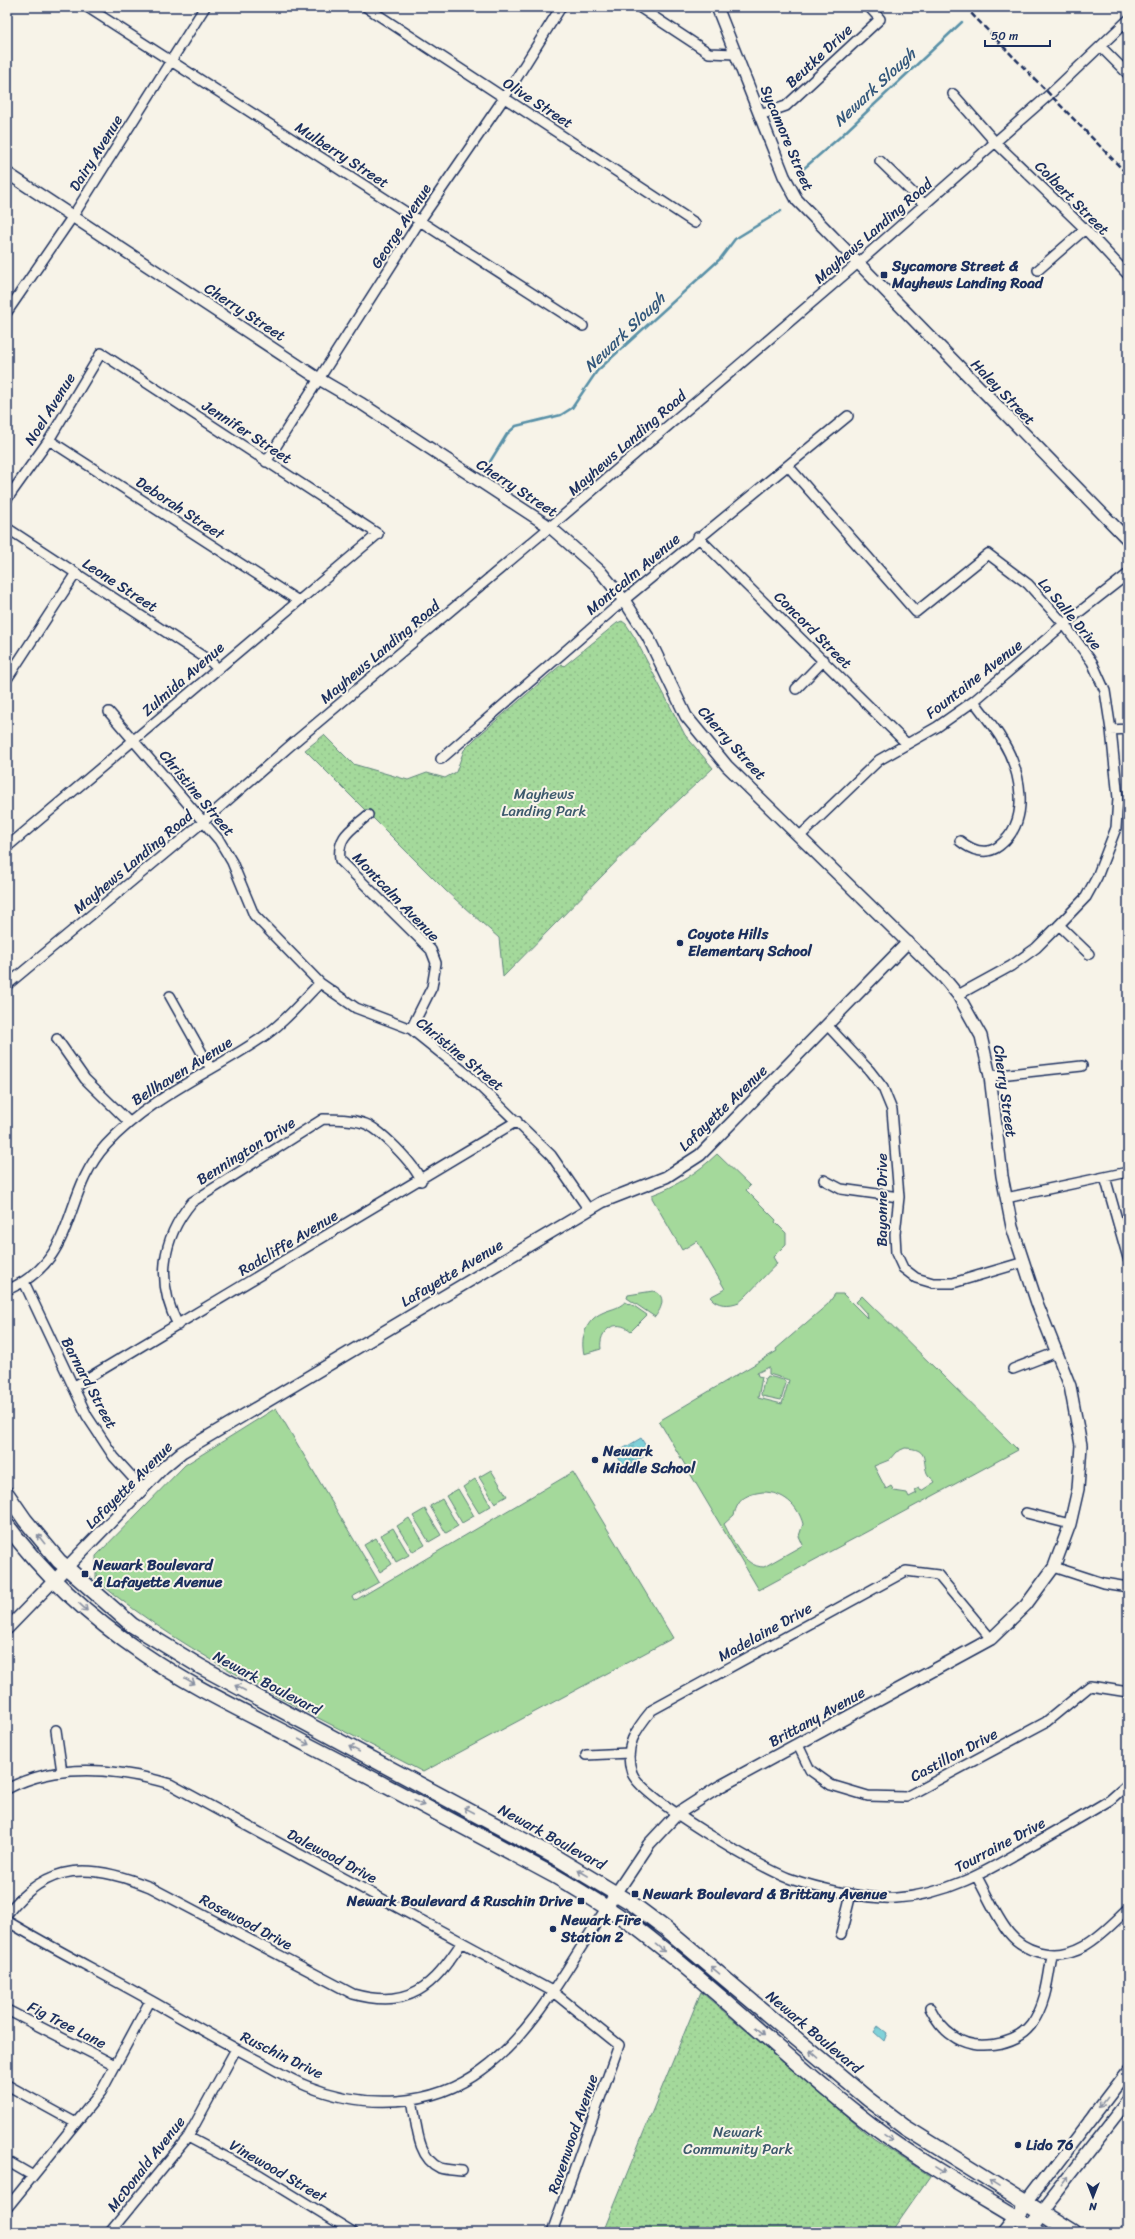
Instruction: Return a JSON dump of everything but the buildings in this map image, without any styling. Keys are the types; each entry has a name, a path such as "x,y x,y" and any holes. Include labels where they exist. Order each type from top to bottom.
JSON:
{"main road":[{"name":"Newark Boulevard","path":"7,1494 25,1520 67,1568 114,1611 165,1647 557,1858 616,1893 666,1929 868,2099 905,2127 1073,2232"},
{"path":"7,1525 21,1545 54,1581 95,1619 146,1656 206,1690 553,1875 607,1907 638,1929 857,2114 924,2160 1016,2217 1032,2230 1041,2212"},
{"path":"1004,2232 1027,2204"}],"street":[{"name":"Mulberry Street","path":"87,7 170,62 583,326"},
{"name":"Dairy Avenue","path":"7,312 73,216 205,7"},
{"name":"Olive Street","path":"366,7 695,223"},
{"name":"George Avenue","path":"266,462 419,222 504,98 561,7"},
{"path":"639,7 709,53 735,54"},
{"name":"Sycamore Street","path":"717,7 784,176 797,200 858,263"},
{"name":"Beutke Drive","path":"760,115 786,106 880,19 869,7"},
{"name":"Mayhews Landing Road","path":"7,985 204,821 292,744 550,527 858,263 1101,47 1128,20"},
{"path":"1101,47 1128,74"},
{"name":"Colbert Street","path":"953,94 995,142 1085,229 1128,275"},
{"path":"880,161 925,204"},
{"name":"Cherry Street","path":"7,173 319,379 362,404 550,527 600,571 624,600 648,637 686,716 728,766 908,942 958,995 981,1036 990,1076 1006,1198 1012,1227 1037,1303 1070,1386 1081,1445 1078,1490 1070,1524 1054,1567"},
{"path":"1038,270 1085,229"},
{"name":"Haley Street","path":"858,263 1128,540"},
{"name":"Noel Avenue","path":"7,499 49,440 101,353"},
{"name":"Jennifer Street","path":"101,353 378,534"},
{"name":"Montcalm Avenue","path":"441,759 698,537 789,467 848,416"},
{"name":"Deborah Street","path":"49,440 297,600"},
{"name":"La Salle Drive","path":"789,467 916,612 988,554 1028,584 1064,624 1092,662 1103,685 1111,730 1118,798 1116,828 1097,877 1086,897 1036,948 1011,966 958,995"},
{"name":"Leone Street","path":"7,528 210,661 216,668"},
{"name":"Zulmida Avenue","path":"7,847 216,668 378,534"},
{"name":"Concord Street","path":"698,537 824,660 907,744"},
{"path":"7,679 76,573"},
{"name":"Fountaine Avenue","path":"800,836 879,760 938,727 974,701 1064,624 1128,574"},
{"path":"796,689 824,660"},
{"path":"960,841 969,848 988,852 1004,842 1012,831 1020,814 1019,789 1010,757 1003,741 974,701"},
{"name":"Christine Street","path":"109,712 204,821 229,856 254,915 320,983 356,1008 411,1029 468,1075 551,1155 589,1210"},
{"path":"1111,730 1128,729"},
{"name":"Montcalm Avenue","path":"368,815 343,838 339,848 340,860 430,950 436,963 432,987 411,1029"},
{"path":"1059,925 1089,954"},
{"name":"Lafayette Avenue","path":"7,1629 143,1489 182,1452 589,1210 620,1193 666,1177 684,1167 700,1155 908,942"},
{"name":"Bellhaven Avenue","path":"7,1290 24,1282 40,1271 52,1257 60,1244 84,1180 106,1146 129,1122 153,1104 262,1038 320,983"},
{"path":"170,996 211,1069"},
{"name":"Bayonne Drive","path":"827,1025 874,1076 883,1088 892,1110 900,1197 895,1234 896,1252 904,1268 916,1278 933,1283 953,1283 1024,1262"},
{"path":"57,1039 85,1079 129,1122"},
{"path":"990,1076 1082,1066"},
{"name":"Bennington Drive","path":"178,1325 172,1313 166,1290 163,1261 171,1234 179,1217 192,1202 323,1119 348,1119 365,1123 390,1142 414,1166 421,1180"},
{"name":"Radcliffe Avenue","path":"73,1387 421,1180 517,1121"},
{"path":"1006,1198 1128,1172"},
{"path":"1104,1177 1128,1258"},
{"path":"824,1180 841,1189 900,1197"},
{"name":"Barnard Street","path":"24,1282 87,1416 114,1457 143,1489"},
{"path":"1014,1369 1057,1352"},
{"path":"1026,1514 1070,1524"},
{"path":"1054,1567 1103,1583 1128,1588"},
{"name":"Brittany Avenue","path":"607,1907 649,1844 677,1814 719,1787 991,1639 1026,1606 1054,1567"},
{"name":"Madelaine Drive","path":"677,1814 642,1787 632,1774 629,1753 635,1730 652,1710 906,1571 938,1575 991,1639"},
{"name":"Castillon Drive","path":"798,1745 810,1770 831,1785 868,1796 906,1797 1046,1722 1090,1686 1128,1692"},
{"path":"56,1730 62,1772"},
{"path":"586,1755 629,1753"},
{"name":"Dalewood Drive","path":"7,1789 20,1782 40,1776 81,1770 124,1772 170,1784 552,1991 619,2045"},
{"name":"Tourraine Drive","path":"677,1814 745,1857 790,1879 851,1894 895,1898 937,1893 977,1877 1110,1800 1128,1784"},
{"name":"Rosewood Drive","path":"7,1914 21,1896 49,1877 70,1872 95,1870 124,1876 150,1887 353,1994 371,1999 395,1998 429,1985 444,1969 462,1942"},
{"path":"977,1877 1009,1933 1026,1948 1052,1955 1078,1950 1102,1934 1128,1909"},
{"path":"841,1934 851,1894"},
{"name":"Ruschin Drive","path":"7,1921 69,1958 150,2000 236,2049 307,2086 342,2097 374,2102 412,2100 445,2091 481,2072 505,2052 529,2026 607,1907"},
{"path":"930,2008 938,2024 954,2037 975,2045 1006,2043 1030,2026 1046,1996 1052,1955"},
{"path":"7,2208 101,2092 150,2000"},
{"name":"Fig Tree Lane","path":"7,2010 115,2065"},
{"name":"Ravenwood Avenue","path":"552,2232 619,2045"},
{"name":"McDonald Avenue","path":"110,2232 188,2137 236,2049"},
{"path":"1027,2204 1128,2071"},
{"path":"7,2085 76,2123"},
{"path":"412,2100 424,2155 431,2162 441,2168 462,2171"},
{"path":"1041,2212 1128,2100"},
{"name":"Vinewood Street","path":"188,2137 260,2175 353,2232"},
{"path":"7,2161 33,2176"}],"green space":[{"name":"Mayhews Landing Park","path":"622,621 626,624 635,638 685,735 713,768 651,826 503,977 499,938 446,891 305,750 324,735 353,764 408,780 427,773 445,778 456,772 464,750 476,738 562,664 564,666 617,623"},
{"path":"717,1154 750,1186 746,1190 776,1220 775,1222 786,1233 786,1244 773,1257 777,1264 742,1300 727,1305 720,1304 710,1297 725,1289 697,1241 682,1250 652,1198 652,1195 687,1178"},
{"path":"653,1291 660,1295 662,1299 660,1310 655,1317 627,1298 628,1295"},
{"path":"835,1294 843,1294 867,1318 866,1313 856,1302 862,1296 1018,1450 759,1590 659,1421 777,1351 776,1349 828,1304","holes":["769,1367 769,1374 789,1380 782,1404 758,1398 762,1377 758,1376 757,1373","905,1448 918,1450 923,1456 927,1473 935,1482 921,1491 919,1488 915,1490 917,1493 909,1497 907,1493 894,1491 891,1486 886,1489 874,1466 889,1460 896,1452","763,1492 777,1494 783,1497 789,1501 797,1511 803,1524 799,1536 803,1545 764,1567 750,1563 744,1558 724,1524 734,1515 740,1501 752,1494"]},
{"path":"625,1302 647,1315 631,1331 620,1326 609,1328 602,1336 601,1349 584,1354 583,1342 588,1325 596,1316 617,1308"},
{"path":"768,1376 784,1380 786,1383 781,1400 762,1396 761,1394 765,1378"},
{"path":"276,1408 379,1582 352,1597 354,1601 573,1472 673,1638 423,1772 296,1707 212,1660 133,1609 96,1580 96,1556 185,1465"},
{"path":"491,1470 507,1496 495,1503 479,1477"},
{"path":"475,1479 491,1506 479,1513 463,1487"},
{"path":"458,1489 474,1516 462,1523 446,1496"},
{"path":"442,1499 458,1526 446,1533 430,1506"},
{"path":"425,1509 441,1535 429,1542 413,1516"},
{"path":"409,1518 425,1545 413,1552 397,1526"},
{"path":"393,1528 409,1555 396,1562 381,1535"},
{"path":"376,1538 392,1564 380,1572 364,1545"},
{"name":"Newark Community Park","path":"701,1992 872,2138 930,2176 891,2232 603,2232"}],"water":[{"path":"641,1438 650,1453 624,1468 616,1453"},
{"path":"878,2026 887,2033 884,2041 874,2032"}],"waterway":[{"name":"Newark Slough","path":"1025,7 1028,9 1040,7"},
{"name":"Newark Slough","path":"802,170 840,137 962,22"},
{"name":"Newark Slough","path":"488,465 507,434 516,426 561,415 572,408 597,371 720,259 735,239 781,211"}],"railway":[{"path":"965,7 1128,175"}],"place":[{"name":"Sycamore Street & Mayhews Landing Road","path":"884,275"},
{"name":"Coyote Hills Elementary School","path":"680,943"},
{"name":"Newark Middle School","path":"595,1460"},
{"name":"Newark Boulevard & Lafayette Avenue","path":"85,1574"},
{"name":"Newark Boulevard & Brittany Avenue","path":"635,1894"},
{"name":"Newark Boulevard & Ruschin Drive","path":"581,1901"},
{"name":"Newark Fire Station 2","path":"553,1929"},
{"name":"Lido 76","path":"1018,2145"}]}
